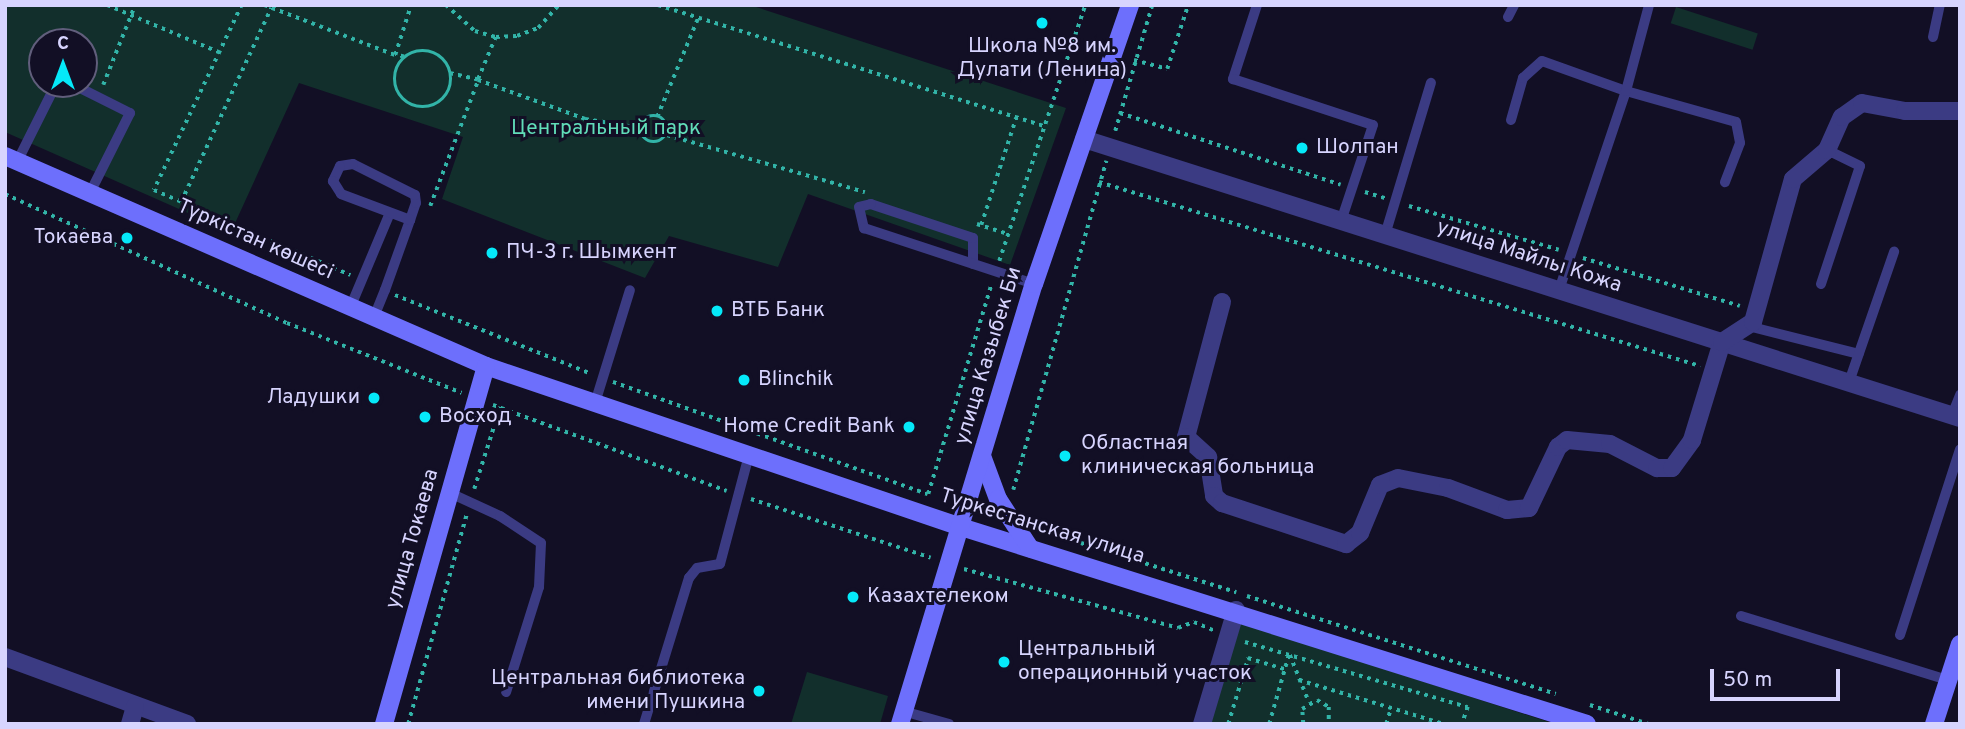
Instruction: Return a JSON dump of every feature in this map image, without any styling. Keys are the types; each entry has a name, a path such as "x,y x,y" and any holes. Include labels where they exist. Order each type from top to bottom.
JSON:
{"main road":[{"name":"улица Казыбек Би","path":"902,717 1034,284 1130,5"},
{"name":"Түркістан көшесі","path":"11,159 486,366"},
{"name":"Туркестанская улица","path":"486,366 961,527 1236,610 1587,724"},
{"name":"улица Токаева","path":"384,724 486,366"},
{"path":"982,456 998,499 1030,548"},
{"path":"1934,724 1960,644"}],"street":[{"path":"1222,302 1188,442 1208,457 1214,496 1222,503 1334,543 1353,542 1372,514 1380,485 1398,478 1448,488 1507,510 1529,508 1558,447 1567,440 1610,444 1657,468 1672,468 1692,440 1722,342 1753,319 1793,179 1827,150 1842,117 1862,103 1905,111 1960,111"},
{"name":"улица Майлы Кожа","path":"1084,139 1956,417"},
{"path":"1202,724 1236,610"},
{"path":"5,657 133,715 187,724"}],"lane":[{"path":"1257,5 1233,79 1373,125 1341,221"},
{"path":"1508,17 1514,5"},
{"path":"1559,290 1626,91 1648,5"},
{"path":"1933,37 1940,5"},
{"path":"1511,120 1523,78 1542,61 1626,91 1736,122 1740,143 1725,182"},
{"path":"1385,235 1431,83"},
{"path":"90,193 130,113 99,96"},
{"path":"11,159 48,98"},
{"path":"1821,284 1860,166 1827,150"},
{"path":"374,317 410,220 416,203 410,188 354,164 340,166 334,188 410,220"},
{"path":"973,264 972,238 871,204 859,207 864,228 995,272 1034,284"},
{"path":"350,308 390,213"},
{"path":"1849,382 1894,252"},
{"path":"595,403 630,290"},
{"path":"1753,319 1859,354"},
{"path":"1956,417 1960,395"},
{"path":"1900,635 1960,449"},
{"path":"643,724 689,578 697,568 720,564 749,455"},
{"path":"450,493 541,543 539,587 506,692"},
{"path":"1741,616 1948,680"},
{"path":"902,717 949,724"}],"path":[{"path":"107,5 221,53"},
{"path":"99,96 135,5"},
{"path":"242,5 154,190 362,280"},
{"path":"264,5 404,58 426,51 446,63 451,74 446,96 425,108 414,106 396,90 394,79 404,58"},
{"path":"395,55 411,5"},
{"path":"446,5 475,31 496,37 517,36 538,28 559,5"},
{"path":"658,5 1043,126"},
{"path":"384,290 539,355 928,494 995,272 1085,5"},
{"path":"1009,493 1014,490 1099,182 1152,5"},
{"path":"1134,60 1167,69 1188,5"},
{"path":"181,202 271,8"},
{"path":"657,117 698,18"},
{"path":"425,219 496,37"},
{"path":"451,74 478,80 585,119 640,128 650,143 667,135 876,195"},
{"path":"1120,113 1395,202 1571,254 1753,319"},
{"path":"640,128 644,120 657,117"},
{"path":"657,117 667,126 667,135"},
{"path":"981,225 1016,118"},
{"path":"1099,182 1713,370"},
{"path":"5,194 287,323 465,394"},
{"path":"968,221 1008,234"},
{"path":"396,295 401,282"},
{"path":"493,405 738,495 931,558"},
{"path":"408,724 470,502 500,407"},
{"path":"1027,526 1570,698"},
{"path":"962,569 1178,628 1194,622 1228,637 1468,707 1462,724"},
{"path":"1269,724 1289,654"},
{"path":"1289,654 1310,702"},
{"path":"1228,724 1248,658 1285,669"},
{"path":"1299,680 1444,724"},
{"path":"1303,724 1301,711 1310,702"},
{"path":"1310,702 1328,705 1329,724"},
{"path":"1583,703 1649,724"},
{"path":"1387,724 1391,708"}],"green space":[{"name":"Центральный парк","path":"5,5 750,5 1066,108 1010,265 808,194 778,267 669,236 645,278 442,199 463,137 299,83 231,232 5,132"},
{"path":"1676,7 1758,34 1753,50 1671,23"},
{"path":"1239,622 1555,724 1208,724"},
{"path":"807,672 888,696 880,724 791,724"}],"place":[{"name":"Школа №8 им. Дулати (Ленина)","path":"1042,23"},
{"name":"Шолпан","path":"1302,148"},
{"name":"Токаева","path":"127,238"},
{"name":"ПЧ-3 г. Шымкент","path":"492,253"},
{"name":"ВТБ Банк","path":"717,311"},
{"name":"Blinchik","path":"744,380"},
{"name":"Ладушки","path":"374,398"},
{"name":"Восход","path":"425,417"},
{"name":"Home Credit Bank","path":"909,427"},
{"name":"Областная клиническая больница","path":"1065,456"},
{"name":"Казахтелеком","path":"853,597"},
{"name":"Центральный операционный участок","path":"1004,662"},
{"name":"Центральная библиотека имени Пушкина","path":"759,691"}]}
